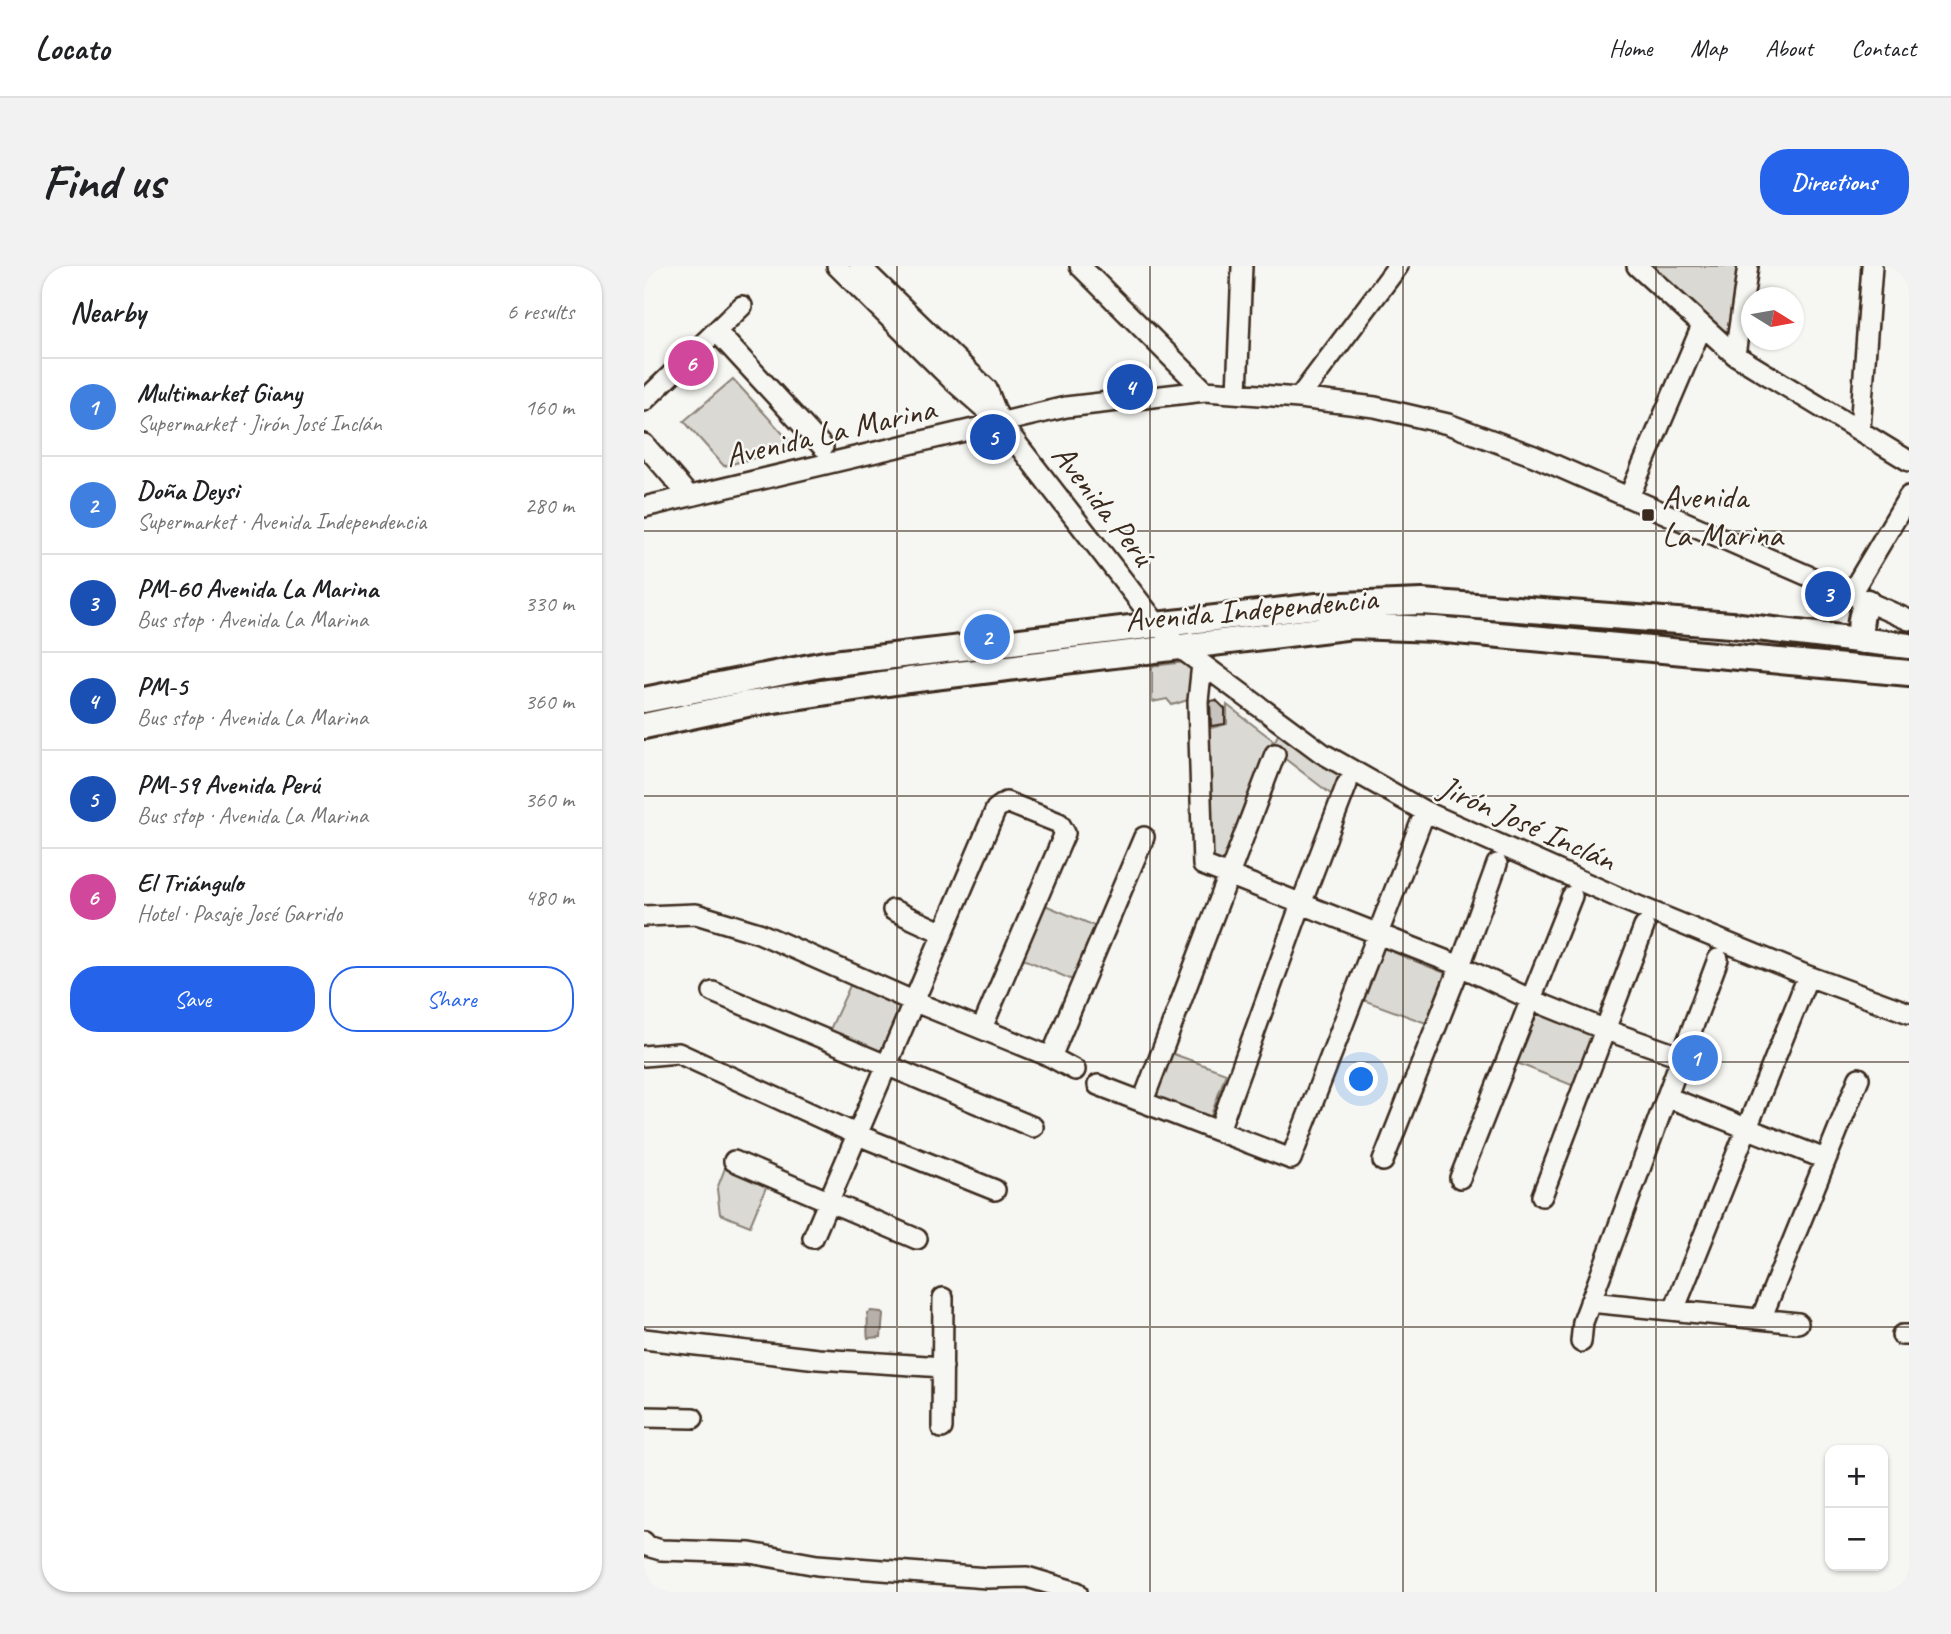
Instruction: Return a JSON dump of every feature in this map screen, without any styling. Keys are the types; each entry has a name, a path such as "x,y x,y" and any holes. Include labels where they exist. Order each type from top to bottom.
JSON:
{"main road":[{"path":"1859,598 1862,641"},
{"name":"Avenida Independencia","path":"644,726 747,705 909,680 1179,647 1319,618 1422,602 1731,625 1909,646"},
{"name":"Avenida Independencia","path":"644,700 825,664 1157,624 1319,618 1353,626 1435,629 1909,673"},
{"path":"1639,649 1641,619"},
{"path":"952,650 956,676"},
{"path":"741,680 747,705"},
{"path":"680,693 686,718"}],"street":[{"name":"Avenida Perú","path":"836,266 951,379 1001,423 1157,624"},
{"name":"Avenida Perú","path":"860,266 987,389 1001,423"},
{"path":"1080,266 1205,391"},
{"path":"1237,393 1242,266"},
{"path":"1299,398 1398,266"},
{"path":"1637,266 1735,355 1909,461"},
{"path":"1735,355 1748,266"},
{"path":"1860,429 1872,266"},
{"path":"644,401 741,306"},
{"path":"1629,497 1703,326"},
{"path":"716,331 823,447"},
{"name":"Avenida La Marina","path":"644,507 1066,407 1205,391 1299,398 1375,407 1448,424 1534,456 1909,620"},
{"path":"644,444 689,496"},
{"path":"1859,598 1909,496"},
{"name":"Jirón José Inclán","path":"1157,624 1179,647 1322,753 1424,811 1626,901 1808,976 1909,1013"},
{"path":"1202,664 1198,701 1203,865 1460,966 1532,1000 1606,1030 1682,1057"},
{"path":"1143,1101 1275,754"},
{"path":"1219,1130 1347,785"},
{"path":"813,1238 998,806 1006,802 1062,825 1064,837 982,1028"},
{"path":"1098,1084 1291,1159 1421,822"},
{"path":"1051,1057 1144,837"},
{"path":"1383,1161 1497,864"},
{"path":"1460,1178 1572,896"},
{"path":"893,909 943,933"},
{"path":"644,916 696,914 760,933 915,1002 1051,1057 1075,1070"},
{"path":"1542,1196 1644,927"},
{"path":"1581,1342 1583,1322 1590,1302 1718,960"},
{"path":"1674,1310 1808,976"},
{"path":"713,992 1033,1127"},
{"path":"644,1056 678,1053 858,1135 995,1190"},
{"path":"1761,1320 1859,1079"},
{"path":"1667,1097 1825,1159"},
{"path":"734,1160 917,1238"},
{"path":"942,1428 943,1298"},
{"path":"1590,1302 1798,1324"},
{"path":"644,1339 818,1359 943,1367"},
{"path":"644,1417 693,1418"},
{"path":"644,1542 647,1546 661,1550 750,1553 817,1565 987,1578 1027,1577 1077,1592"}],"shaded area":[{"path":"1647,266 1738,266 1726,340"},
{"path":"733,379 795,447 724,466 684,421"},
{"path":"1193,663 1194,698 1172,705 1167,699 1152,702 1152,666"},
{"path":"1227,705 1273,740 1225,865 1209,859 1207,729 1227,724"},
{"path":"1279,733 1340,776 1332,795 1271,748"},
{"path":"1040,903 1100,928 1077,982 1017,956"},
{"path":"1383,948 1445,973 1426,1023 1363,1000"},
{"path":"853,979 909,1004 883,1060 827,1036"},
{"path":"1534,1008 1594,1033 1574,1086 1512,1061"},
{"path":"1168,1052 1226,1073 1209,1121 1148,1098"},
{"path":"727,1163 769,1180 750,1226 720,1214 717,1189"},
{"path":"881,1312 883,1315 881,1337 868,1338 867,1313"}],"building":[{"path":"1216,700 1225,709 1225,724 1211,726 1210,701"}],"place":[{"name":"El Triángulo","path":"691,363"},
{"name":"PM-5","path":"1130,387"},
{"name":"PM-59 Avenida Perú","path":"993,437"},
{"name":"Avenida La Marina","path":"1648,515"},
{"name":"PM-60 Avenida La Marina","path":"1828,594"},
{"name":"Doña Deysi","path":"987,637"},
{"name":"Multimarket Giany","path":"1695,1058"}]}
